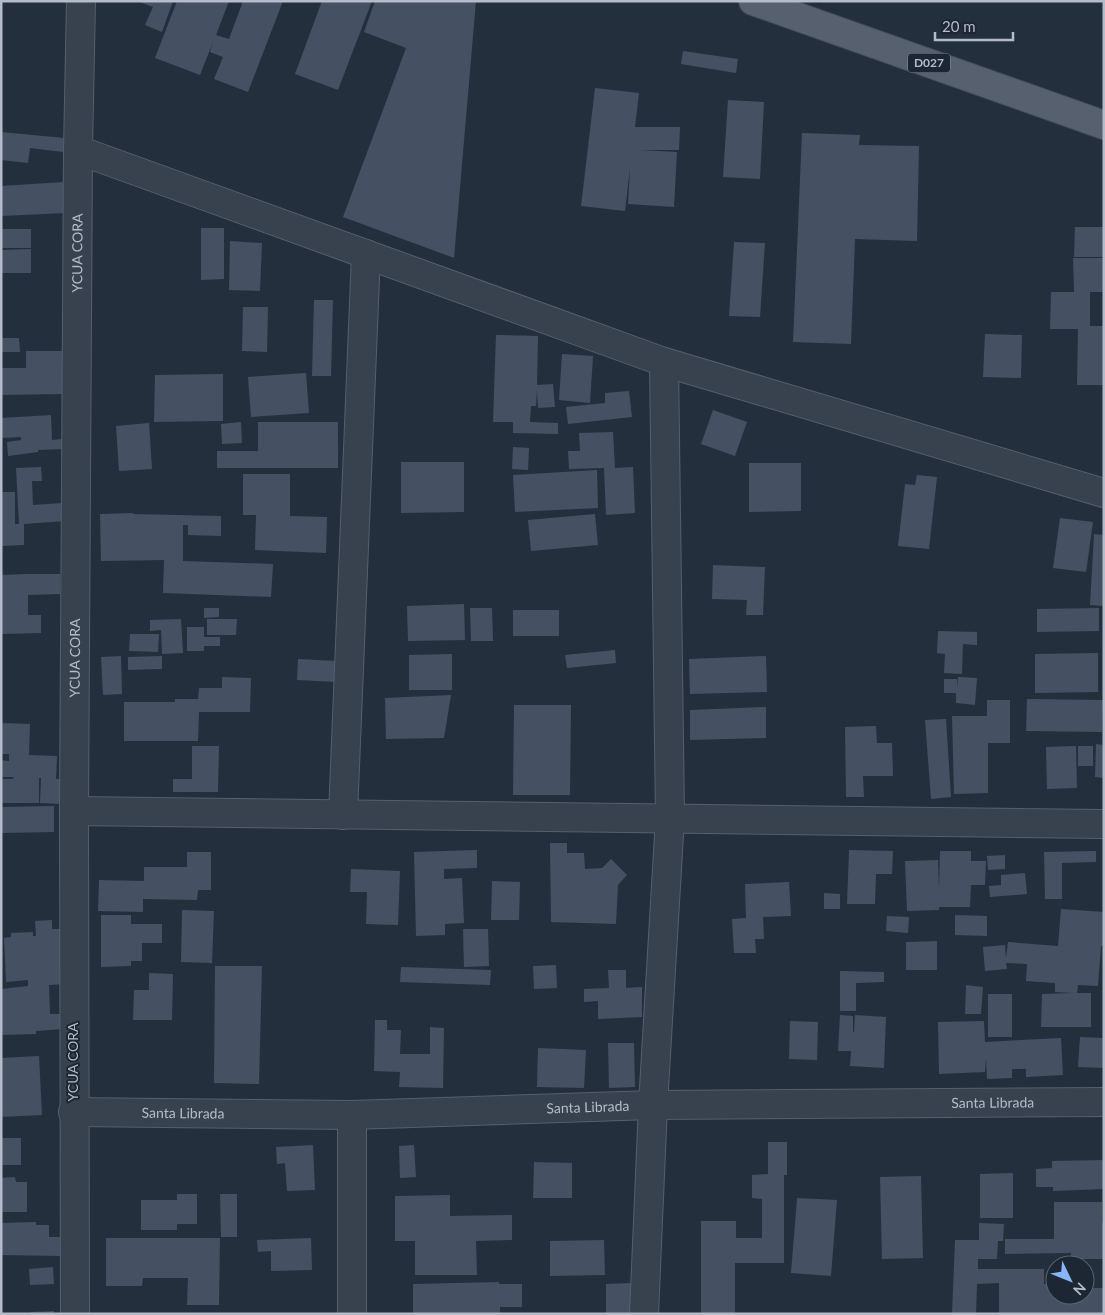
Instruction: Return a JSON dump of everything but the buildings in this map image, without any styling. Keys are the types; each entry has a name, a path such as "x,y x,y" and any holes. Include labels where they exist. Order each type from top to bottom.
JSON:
{"main road":[{"name":"D027","path":"753,1 1104,125"}],"street":[{"name":"YCUA CORA","path":"75,1314 73,1112 74,811 78,150 81,1"},
{"path":"78,150 664,362 1104,493"},
{"path":"343,815 366,254"},
{"path":"644,1314 653,1105 670,818 664,362"},
{"path":"74,811 1104,824"},
{"name":"Santa Librada","path":"73,1112 352,1115 653,1105 1104,1102"},
{"path":"352,1115 352,1314"}]}
